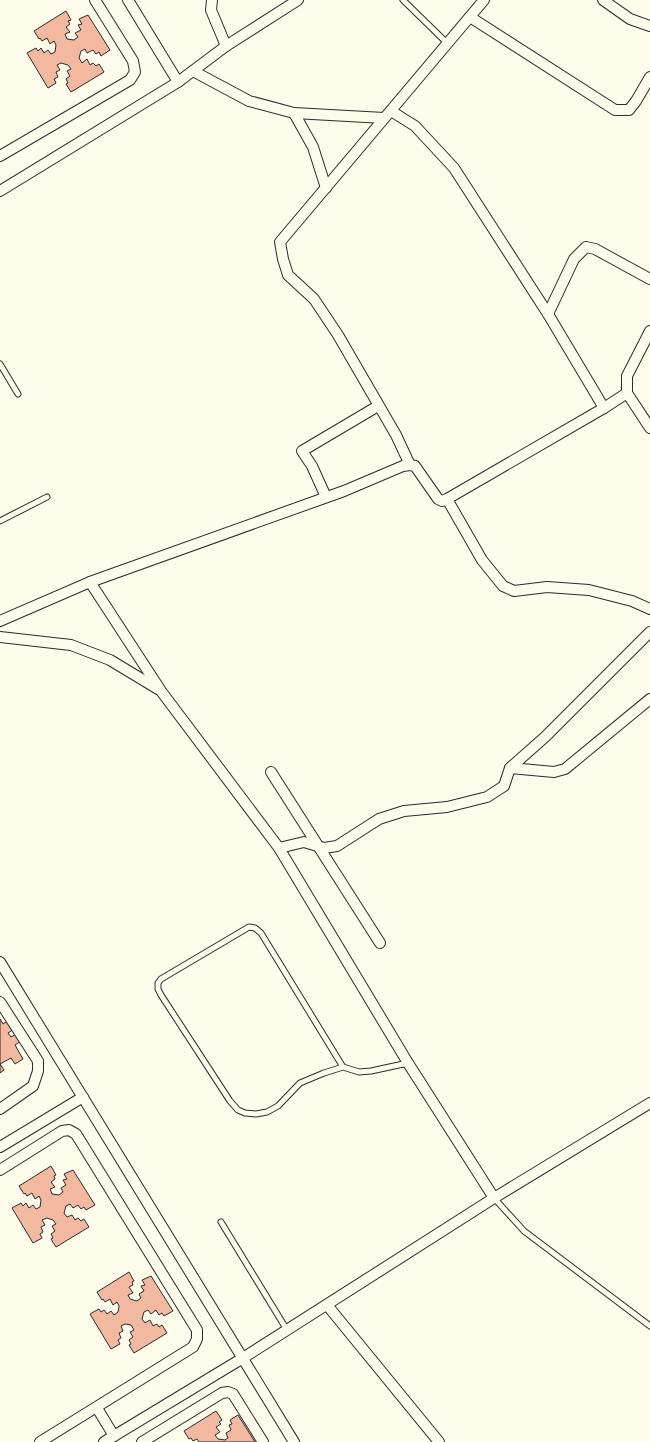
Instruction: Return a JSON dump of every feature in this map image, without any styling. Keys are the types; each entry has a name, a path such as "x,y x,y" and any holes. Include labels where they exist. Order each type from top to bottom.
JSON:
{"street":[{"path":"0,156 130,80 135,72 133,61 95,0"},
{"path":"128,0 178,82"},
{"path":"212,0 212,10 226,46"},
{"path":"0,191 178,82 226,46 298,0"},
{"path":"410,465 396,435 338,335 314,299 288,275 280,242 484,0"},
{"path":"603,0 630,19 650,26"},
{"path":"470,17 615,110 629,110 636,102 650,77"},
{"path":"192,71 249,100 294,113 387,115 414,126 454,168 548,314 604,408"},
{"path":"294,113 313,147 326,188"},
{"path":"548,314 574,259 586,247 595,249 650,279"},
{"path":"650,331 627,376 627,393 650,428"},
{"path":"0,622 90,582 344,491 403,466 415,466 438,499 447,499 604,408 627,393"},
{"path":"326,497 312,466 302,451 378,406"},
{"path":"447,499 482,560 503,586 514,590 547,587 589,590 632,601 650,609"},
{"path":"90,582 161,691 279,848 408,1063 494,1198"},
{"path":"279,848 304,842 324,848 337,846 379,819 404,811 447,807 486,797 504,786 510,768 545,737 650,632"},
{"path":"0,637 71,645 110,660 161,691"},
{"path":"510,768 554,772 565,769 650,699"},
{"path":"271,772 380,943"},
{"path":"0,962 294,1442"},
{"path":"0,1002 38,1061 38,1071 33,1086 0,1109"},
{"path":"0,1147 83,1097"},
{"path":"104,1442 243,1358 494,1198 650,1103"},
{"path":"0,1170 62,1131 69,1130 76,1134 196,1330 197,1339 193,1347 40,1442"},
{"path":"327,1305 439,1442"},
{"path":"142,1442 222,1393 228,1392 233,1394 263,1442"},
{"path":"97,1408 114,1436"}],"lane":[{"path":"403,0 447,43"},
{"path":"0,364 18,394"},
{"path":"0,522 47,497"},
{"path":"344,1067 262,933 255,928 249,927 161,979 158,983 158,988 170,1008 230,1101 238,1110 245,1113 256,1114 267,1112 278,1106 300,1083 324,1072 344,1067 359,1072 408,1063"},
{"path":"494,1198 524,1231 650,1326"},
{"path":"221,1222 287,1330"}],"building":[{"path":"66,11 71,20 68,21 70,24 66,27 70,32 65,34 67,39 74,40 78,37 75,33 81,30 78,25 82,24 79,19 88,15 110,50 101,56 99,52 96,54 93,50 87,53 85,49 81,51 79,58 82,63 87,59 90,65 93,63 96,66 99,64 104,72 71,92 66,84 68,83 66,79 70,76 67,71 71,69 68,65 61,63 57,65 60,70 56,72 58,77 54,79 56,83 48,88 27,53 36,48 38,51 41,48 44,53 48,50 51,54 55,52 56,45 54,41 50,44 47,38 42,41 34,31"},
{"path":"0,1019 3,1024 9,1020 14,1029 8,1033 11,1037 16,1034 21,1041 15,1045 23,1059 15,1064 11,1058 0,1064"},
{"path":"0,1064 4,1070 0,1073"},
{"path":"51,1166 56,1175 54,1176 55,1179 51,1182 55,1187 50,1189 52,1194 59,1195 63,1192 61,1188 66,1185 63,1180 67,1179 64,1174 73,1170 95,1205 86,1210 84,1207 81,1209 78,1205 73,1208 70,1204 66,1206 64,1213 67,1217 72,1215 75,1220 78,1218 81,1221 84,1219 89,1227 56,1247 51,1239 53,1238 51,1234 55,1231 52,1226 56,1224 53,1220 47,1218 42,1220 45,1225 41,1227 43,1232 40,1234 42,1238 33,1243 12,1208 21,1203 23,1206 26,1203 29,1208 33,1205 36,1209 40,1207 41,1200 39,1196 35,1199 32,1193 27,1196 19,1186"},
{"path":"129,1272 134,1281 132,1282 133,1285 129,1287 133,1293 128,1295 130,1299 137,1301 141,1298 139,1294 144,1291 141,1286 145,1285 142,1280 151,1276 173,1311 164,1316 162,1313 159,1315 156,1310 151,1314 148,1310 144,1312 142,1319 145,1323 150,1320 153,1326 157,1324 159,1327 162,1325 167,1333 134,1353 129,1345 131,1344 129,1340 133,1337 130,1332 134,1330 131,1325 125,1324 121,1326 123,1331 119,1333 121,1338 118,1340 120,1344 111,1349 90,1314 99,1309 101,1312 104,1310 107,1314 111,1311 114,1315 118,1312 119,1306 117,1302 113,1305 110,1299 105,1302 97,1292"},
{"path":"216,1411 222,1420 219,1422 221,1424 216,1427 220,1432 215,1435 218,1439 225,1440 228,1438 226,1433 231,1430 229,1425 232,1424 230,1420 238,1415 255,1442 199,1442 197,1439 193,1441 191,1438 189,1439 184,1431"}]}
